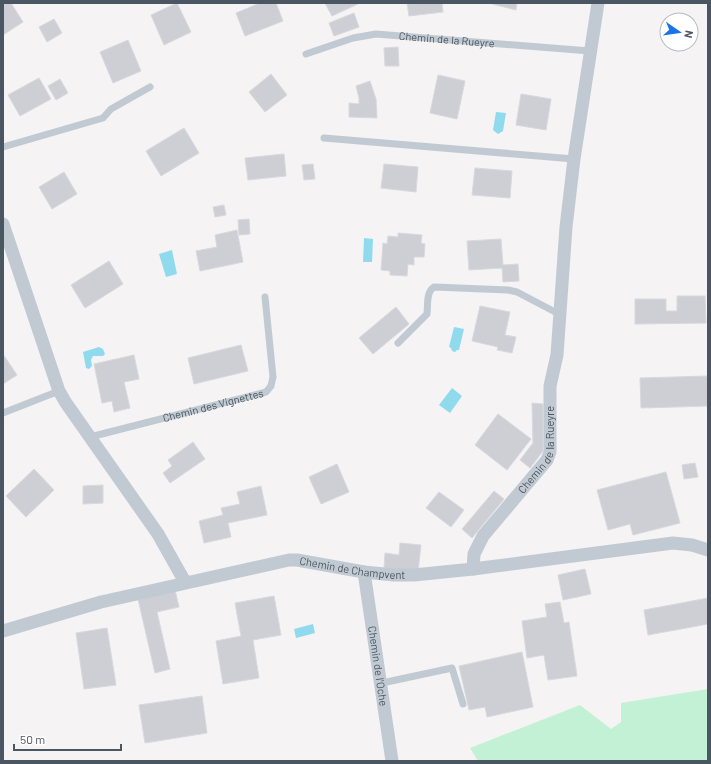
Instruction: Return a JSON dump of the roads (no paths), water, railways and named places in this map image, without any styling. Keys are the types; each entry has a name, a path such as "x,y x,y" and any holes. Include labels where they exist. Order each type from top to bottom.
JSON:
{"street":[{"name":"Chemin de la Rueyre","path":"473,569 474,554 483,536 547,460 550,452 550,386 557,355 566,227 574,159 598,3"},
{"path":"3,224 59,391 158,534 186,582"},
{"name":"Chemin de Champvent","path":"3,631 100,602 289,560 297,560 364,572 414,575 473,569 673,543 692,545 708,550"},
{"name":"Chemin de l'Oche","path":"364,572 382,683 392,761"}],"lane":[{"name":"Chemin de la Rueyre","path":"306,54 352,38 376,34 590,51"},
{"path":"3,147 103,118 111,109 150,87"},
{"path":"324,138 574,159"},
{"path":"398,343 427,314 429,295 434,287 508,290 517,292 559,314"},
{"name":"Chemin des Vignettes","path":"90,437 266,392 271,386 273,377 266,297"},
{"path":"3,413 59,391"},
{"path":"382,683 452,668 462,704"}],"water":[{"path":"496,112 506,113 503,131 498,134 493,130"},
{"path":"364,238 373,239 372,262 363,262"},
{"path":"172,250 177,274 166,277 159,254"},
{"path":"454,327 464,329 459,350 455,352 449,347"},
{"path":"99,347 103,349 105,354 103,356 93,356 91,360 92,366 89,369 86,368 83,352"},
{"path":"452,388 462,396 450,413 439,405"},
{"path":"313,624 315,633 296,638 294,629"}]}
